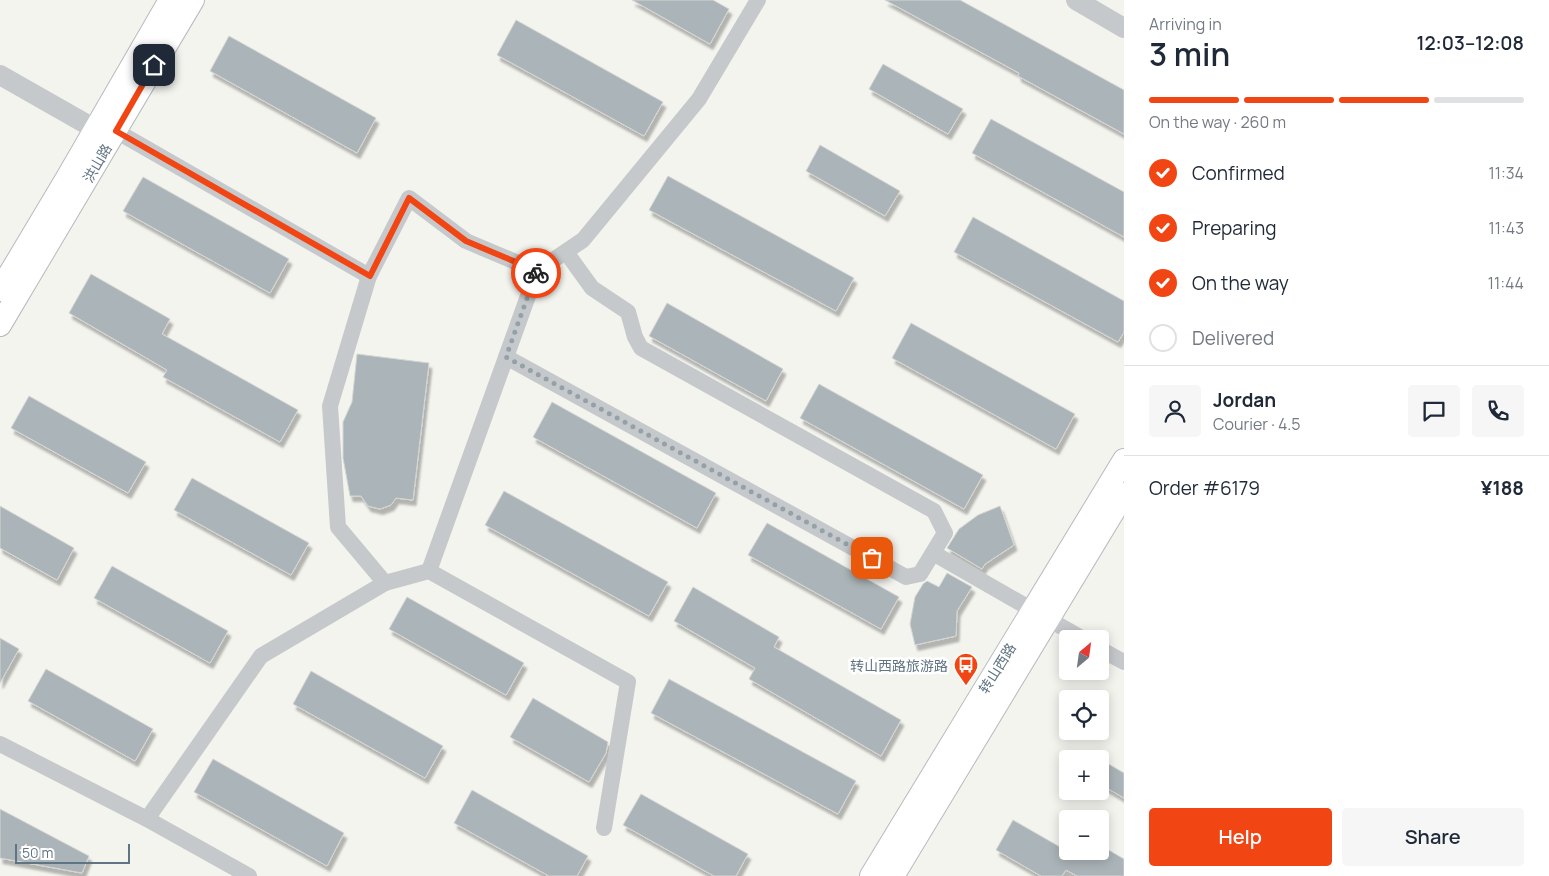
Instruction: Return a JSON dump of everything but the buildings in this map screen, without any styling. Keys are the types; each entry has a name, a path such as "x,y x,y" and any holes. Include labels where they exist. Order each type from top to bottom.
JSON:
{"main road":[{"name":"洪山路","path":"0,325 106,130 170,0"},
{"name":"洪山路","path":"0,290 193,0"},
{"name":"转山西路","path":"893,876 1040,615 1124,460"},
{"name":"转山西路","path":"871,876 1040,615 1124,494"}],"street":[{"path":"429,571 537,271 583,240 698,100 758,0"},
{"path":"1076,0 1124,28"},
{"path":"0,74 106,130 370,276"},
{"path":"385,583 338,527 330,406 370,276 409,198 466,241 537,271"},
{"path":"506,357 906,577 920,574 945,533 934,511 641,348 635,337 628,312 592,288 566,252"},
{"path":"933,553 1067,630"},
{"path":"147,819 261,656 385,583 429,571 628,682 604,828"},
{"path":"1109,654 1124,662"},
{"path":"0,744 147,819 250,876"}],"way so far":[{"path":"536,273 506,357 872,558"}],"place":[{"name":"转山西路旅游路","path":"966,686"}],"route":[{"path":"154,65 116,131 370,276 409,198 466,241 537,271 536,273"}]}
